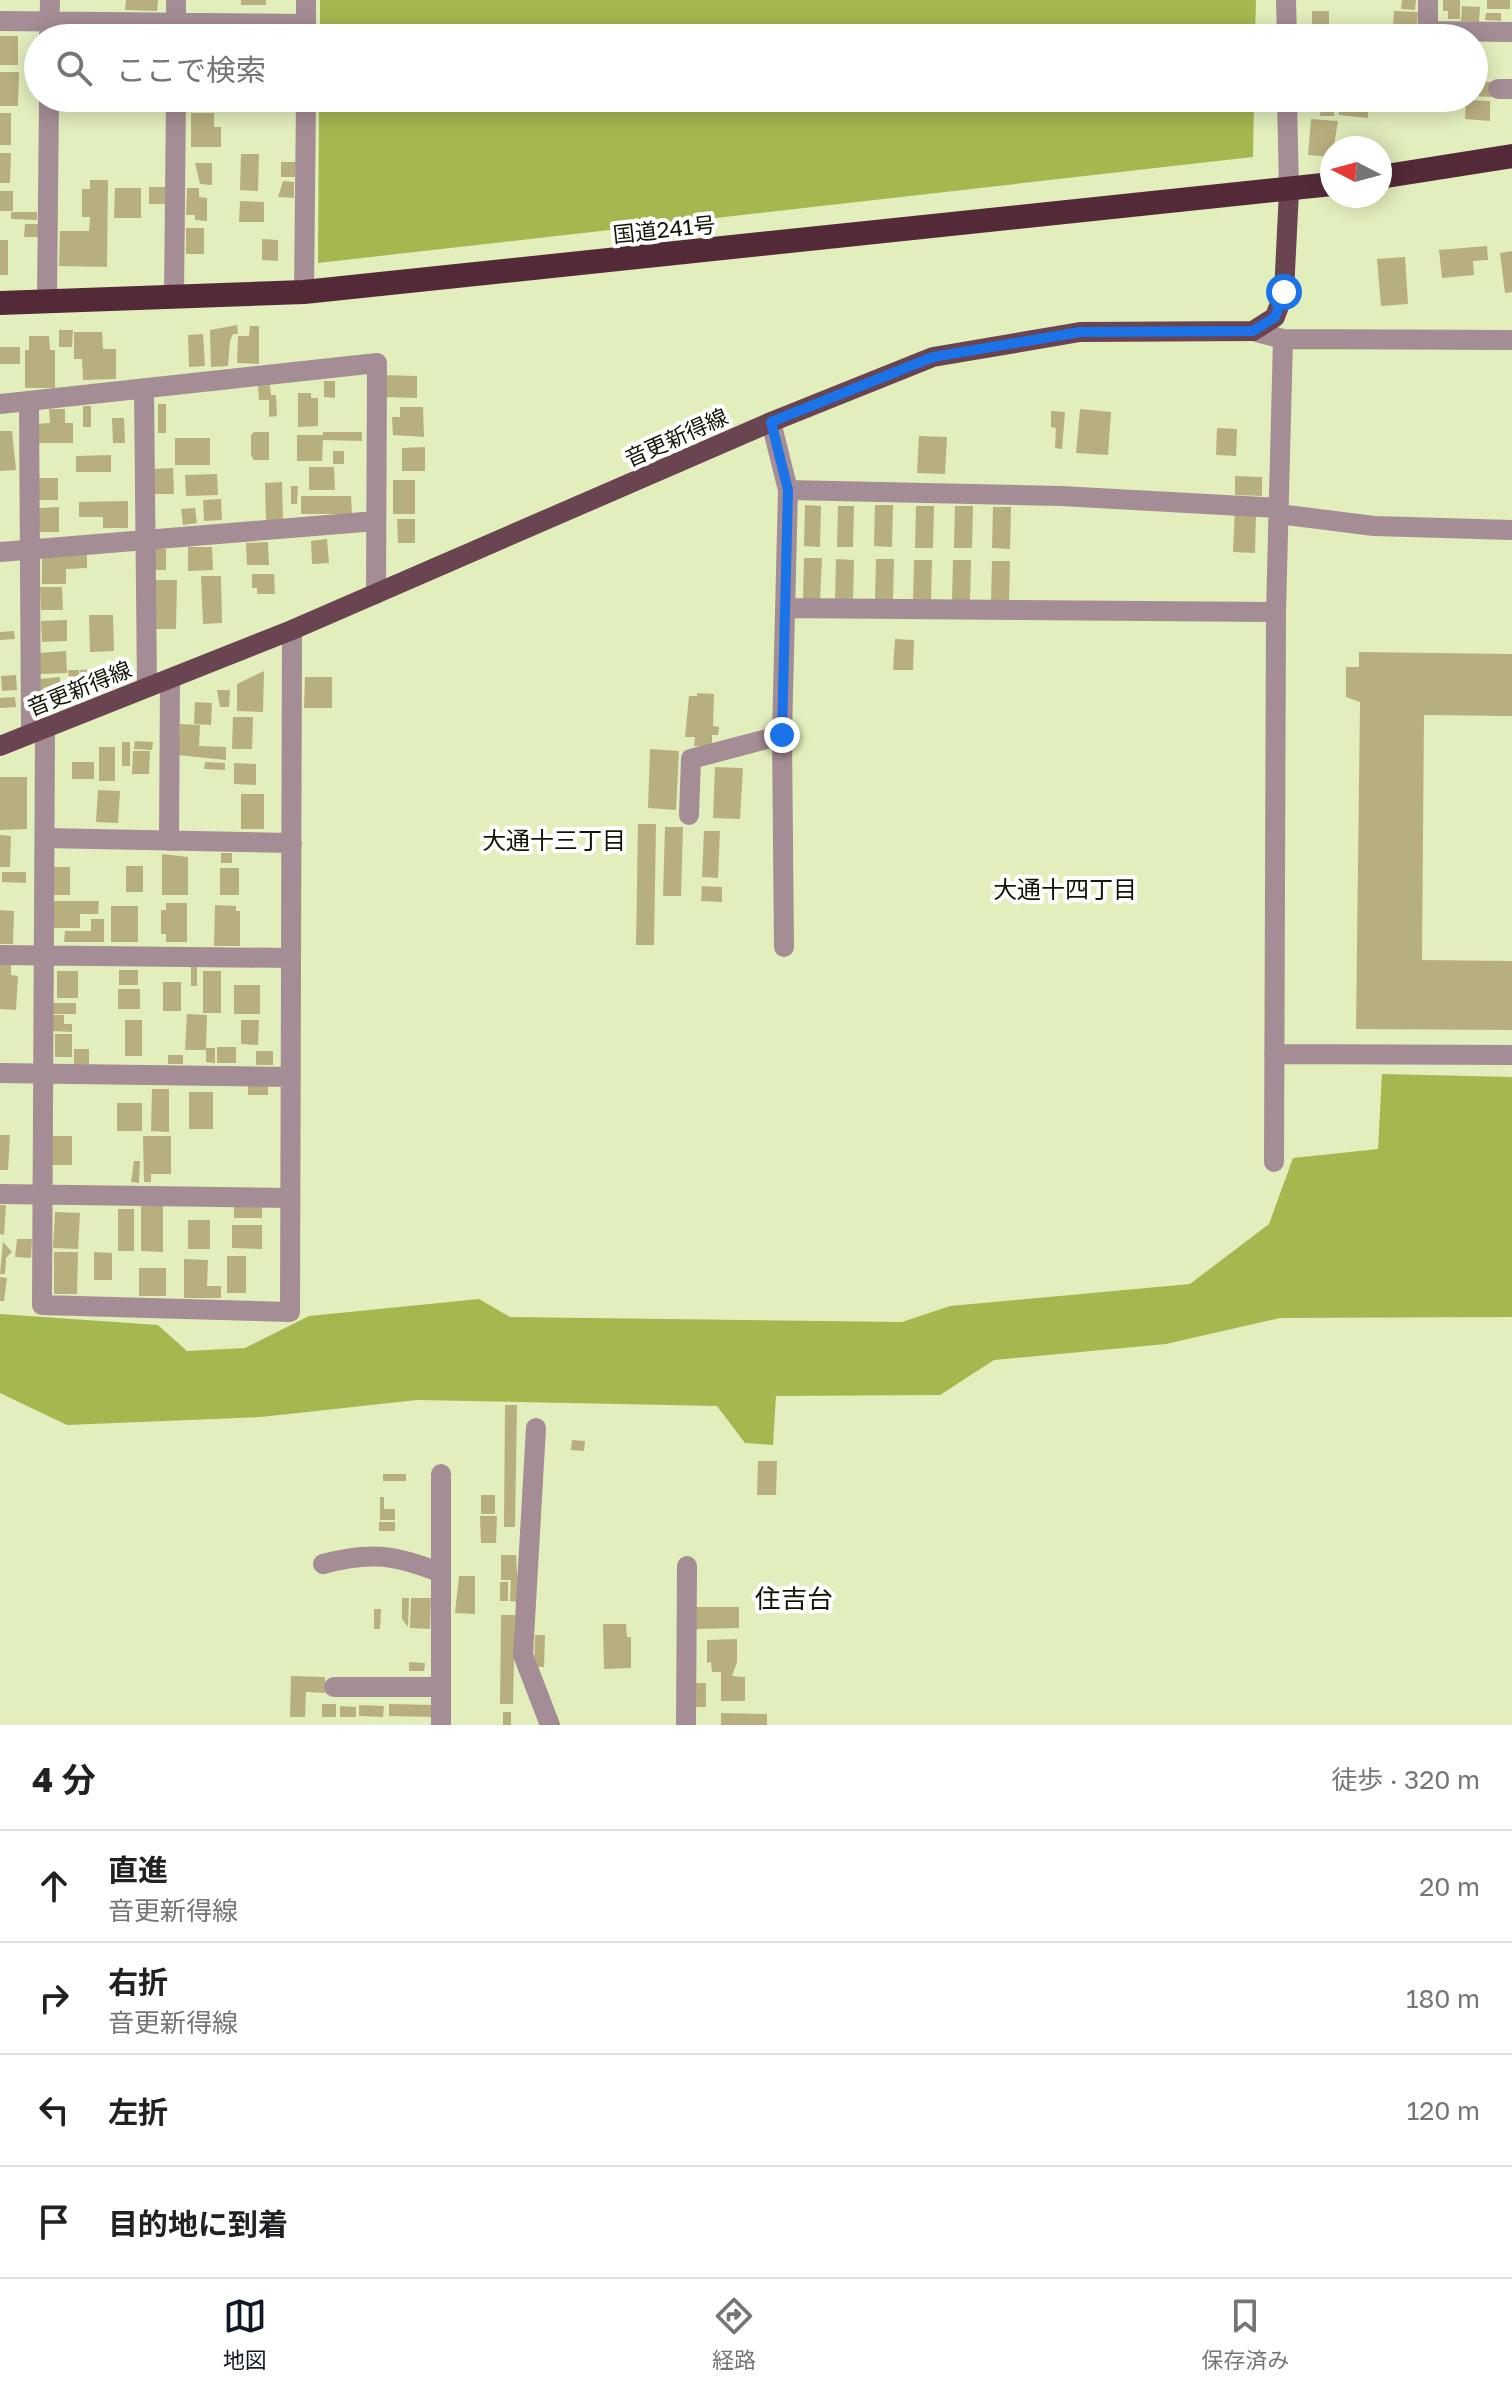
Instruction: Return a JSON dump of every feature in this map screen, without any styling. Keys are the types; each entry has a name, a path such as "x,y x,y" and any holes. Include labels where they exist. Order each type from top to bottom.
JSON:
{"highway":[{"path":"1392,175 1512,156"},
{"name":"国道241号","path":"0,303 304,292 1320,186"}],"main road":[{"path":"1253,331 1275,317 1284,292 1289,191"},
{"name":"音更新得線","path":"0,746 292,630 771,422 933,357 1080,332 1253,331"}],"street":[{"path":"50,0 50,24"},
{"path":"176,0 176,24"},
{"path":"306,0 306,24"},
{"path":"1286,0 1287,24"},
{"path":"1428,0 1428,24"},
{"path":"0,21 24,25"},
{"path":"1488,32 1512,32"},
{"path":"47,301 49,112"},
{"path":"174,297 176,112"},
{"path":"304,292 306,112"},
{"path":"1287,112 1289,191"},
{"path":"1253,331 1283,339 1512,340"},
{"path":"1274,1162 1276,612 1283,339"},
{"path":"0,404 377,363 376,594"},
{"path":"144,389 147,687"},
{"path":"29,401 30,550 45,838 42,1305 290,1312 292,630"},
{"path":"771,422 788,490 782,735 784,947"},
{"path":"788,490 1061,496 1279,511 1374,526 1512,530"},
{"path":"0,552 376,521"},
{"path":"785,608 1276,612"},
{"path":"169,841 170,680"},
{"path":"689,815 691,759 782,735"},
{"path":"45,838 292,843"},
{"path":"0,955 291,958"},
{"path":"1274,1054 1512,1055"},
{"path":"0,1073 291,1077"},
{"path":"0,1194 290,1198"},
{"path":"536,1428 523,1655 550,1725"},
{"path":"441,1474 441,1725"},
{"path":"323,1564 358,1555 402,1557 441,1573"},
{"path":"686,1725 687,1566"},
{"path":"334,1687 441,1687"}],"green space":[{"path":"320,0 1256,0 1255,24 320,24"},
{"path":"319,112 1254,112 1253,157 318,263"},
{"path":"1382,1074 1512,1077 1512,1317 1280,1318 1166,1344 994,1360 940,1395 776,1396 773,1445 745,1443 717,1406 417,1400 261,1417 67,1425 0,1393 0,1314 158,1325 187,1351 245,1348 309,1316 479,1299 510,1317 902,1322 950,1306 1190,1284 1269,1224 1293,1158 1378,1149"}],"building":[{"path":"126,0 158,0 157,11 125,10"},
{"path":"241,0 266,0 266,5 241,5"},
{"path":"1402,0 1416,0 1415,10 1401,9"},
{"path":"1443,0 1460,0 1460,19 1448,19 1448,11 1443,11"},
{"path":"1487,0 1510,0 1510,9 1487,9"},
{"path":"1462,6 1480,7 1479,22 1461,21"},
{"path":"1312,11 1329,11 1329,24 1312,24"},
{"path":"1394,11 1418,12 1417,24 1393,24"},
{"path":"1486,13 1501,13 1501,21 1485,20"},
{"path":"0,36 18,36 18,65 0,65"},
{"path":"0,72 19,72 18,106 0,106"},
{"path":"1488,82 1492,82 1491,97 1488,97"},
{"path":"1490,101 1490,121 1465,119 1465,112 1488,112"},
{"path":"1320,112 1334,112 1334,116 1320,116"},
{"path":"1339,112 1368,112 1368,118 1339,115"},
{"path":"0,113 11,113 11,145 0,145"},
{"path":"191,113 214,113 214,127 221,127 221,147 191,147"},
{"path":"1311,119 1338,121 1336,136 1320,136 1320,156 1308,155"},
{"path":"0,153 11,153 10,183 0,183"},
{"path":"241,154 259,154 258,191 240,190"},
{"path":"281,162 296,162 295,177 281,177"},
{"path":"195,163 212,163 212,185 200,184"},
{"path":"90,180 108,180 107,267 59,266 60,231 89,231 90,217 82,217 82,189 90,189"},
{"path":"283,181 294,182 294,198 278,197"},
{"path":"149,187 165,187 165,204 149,204"},
{"path":"115,188 141,188 141,218 114,218"},
{"path":"187,188 199,188 199,197 207,198 207,221 195,220 195,215 186,215"},
{"path":"0,191 13,191 13,211 0,211"},
{"path":"240,201 264,202 264,222 239,222"},
{"path":"11,212 37,212 37,220 11,219"},
{"path":"25,224 39,224 39,237 24,237"},
{"path":"186,228 204,228 204,254 186,254"},
{"path":"262,239 278,240 278,261 262,260"},
{"path":"0,240 8,240 8,275 0,275"},
{"path":"1487,246 1488,260 1473,261 1474,275 1442,278 1439,250"},
{"path":"1512,251 1512,292 1505,293 1500,253"},
{"path":"1405,257 1408,304 1381,306 1377,259"},
{"path":"237,325 238,334 233,334 230,341 228,366 211,367 210,330"},
{"path":"250,326 259,326 259,364 237,363 238,336 249,336"},
{"path":"59,330 73,330 72,347 59,347"},
{"path":"74,332 102,332 103,349 116,349 116,379 83,380 82,359 74,359"},
{"path":"203,334 205,366 189,367 188,335"},
{"path":"29,336 49,336 50,350 55,350 55,388 25,388 25,350 29,350"},
{"path":"0,347 20,347 20,364 0,364"},
{"path":"381,375 417,376 417,398 381,397"},
{"path":"324,381 335,381 335,398 324,397"},
{"path":"270,385 271,395 276,395 277,416 269,417 269,400 259,400 258,386"},
{"path":"298,393 311,393 311,398 318,398 318,426 298,427"},
{"path":"158,404 166,404 166,433 158,433"},
{"path":"83,406 91,406 91,427 83,427"},
{"path":"400,407 423,407 424,437 393,435 392,417 400,417"},
{"path":"49,409 65,409 65,423 73,423 73,443 36,443 36,424 50,423"},
{"path":"1080,409 1111,412 1108,455 1076,453"},
{"path":"1051,411 1065,412 1062,449 1055,448 1056,428 1051,427"},
{"path":"112,418 124,418 125,443 113,443"},
{"path":"1217,428 1237,429 1236,456 1216,455"},
{"path":"0,431 12,431 16,470 0,471"},
{"path":"254,432 269,432 269,460 254,460 251,455 251,435"},
{"path":"323,432 362,432 362,441 323,440 322,461 297,461 297,435 323,435"},
{"path":"919,436 947,437 945,474 917,473"},
{"path":"175,438 210,438 210,465 175,465"},
{"path":"425,447 425,471 402,471 402,448"},
{"path":"333,451 344,451 344,464 333,464"},
{"path":"111,455 111,472 76,472 76,456"},
{"path":"309,467 334,467 335,490 309,490"},
{"path":"173,468 174,494 150,494 150,469"},
{"path":"217,474 218,495 186,496 185,475"},
{"path":"1235,476 1262,477 1262,496 1235,495"},
{"path":"35,478 58,478 58,500 35,500"},
{"path":"393,480 415,480 415,514 393,514"},
{"path":"282,482 283,520 266,521 265,483"},
{"path":"291,486 298,486 297,504 291,504"},
{"path":"301,496 351,496 352,514 301,514"},
{"path":"221,499 222,520 204,521 203,500"},
{"path":"128,501 128,528 103,528 103,517 79,517 79,502"},
{"path":"805,505 821,506 820,547 804,546"},
{"path":"875,505 893,505 892,547 874,546"},
{"path":"838,506 854,506 853,547 837,547"},
{"path":"916,506 934,506 933,548 915,548"},
{"path":"955,506 973,506 972,548 954,548"},
{"path":"59,507 59,532 39,532 39,508"},
{"path":"993,507 1011,507 1010,549 992,548"},
{"path":"195,508 197,523 183,525 181,509"},
{"path":"1235,509 1256,510 1255,553 1233,552"},
{"path":"397,519 415,519 415,543 398,543"},
{"path":"327,539 329,563 312,564 311,541"},
{"path":"268,542 269,565 247,565 246,543"},
{"path":"188,547 212,547 213,570 188,571"},
{"path":"152,549 166,549 166,570 152,570"},
{"path":"42,553 87,553 87,568 66,569 66,584 42,584"},
{"path":"804,558 822,558 820,600 803,600"},
{"path":"836,559 854,560 853,601 835,601"},
{"path":"876,559 894,559 893,601 875,600"},
{"path":"914,560 932,560 931,602 913,602"},
{"path":"953,560 971,560 970,602 952,601"},
{"path":"992,561 1010,561 1009,603 991,602"},
{"path":"252,574 274,574 275,594 257,594 257,588 252,588"},
{"path":"201,576 221,576 222,623 203,624"},
{"path":"155,580 177,580 176,629 155,629"},
{"path":"40,587 62,587 63,610 41,610"},
{"path":"89,615 113,615 114,651 90,652"},
{"path":"67,620 67,641 42,642 41,621"},
{"path":"14,631 15,639 0,640 0,632"},
{"path":"895,639 914,640 913,670 893,670"},
{"path":"66,651 67,673 40,674 39,653"},
{"path":"1359,652 1512,654 1512,716 1424,715 1422,960 1512,961 1512,1030 1356,1029 1360,702 1346,697 1346,667 1359,667"},
{"path":"97,669 98,687 88,688 88,680 81,681 80,670"},
{"path":"68,670 79,670 80,680 69,681"},
{"path":"264,671 263,712 237,711 237,684"},
{"path":"16,675 17,690 2,691 1,676"},
{"path":"60,677 61,699 40,700 39,679"},
{"path":"305,677 332,677 332,708 304,708"},
{"path":"217,690 230,690 229,707 220,707"},
{"path":"697,693 714,694 713,726 719,727 718,735 712,735 712,747 694,746 695,737 685,737 689,696 697,696"},
{"path":"15,697 16,707 0,708 0,698"},
{"path":"195,702 212,703 211,725 194,724"},
{"path":"233,717 253,717 252,749 232,749"},
{"path":"180,724 200,725 199,746 226,747 226,760 178,755"},
{"path":"135,741 153,742 152,750 134,749"},
{"path":"122,742 130,742 130,766 122,766"},
{"path":"99,747 115,747 115,781 99,781"},
{"path":"650,749 679,751 676,810 648,808"},
{"path":"133,751 150,751 149,774 132,774"},
{"path":"72,762 94,762 94,779 72,779"},
{"path":"205,762 225,763 225,770 204,769"},
{"path":"234,763 256,764 256,785 234,784"},
{"path":"715,767 743,768 740,819 713,818"},
{"path":"0,777 27,777 27,829 0,830"},
{"path":"98,790 120,791 118,823 96,822"},
{"path":"241,794 264,794 264,829 241,829"},
{"path":"638,824 656,824 654,945 636,945"},
{"path":"665,827 683,827 681,896 663,896"},
{"path":"704,831 720,831 718,878 702,877"},
{"path":"0,835 11,836 10,867 0,867"},
{"path":"221,853 232,853 232,863 221,863"},
{"path":"162,854 188,857 188,895 162,895"},
{"path":"126,866 143,866 143,892 126,892"},
{"path":"52,867 70,867 70,895 52,895"},
{"path":"220,868 239,868 239,895 220,895"},
{"path":"2,872 26,872 26,883 2,882"},
{"path":"702,886 722,887 722,902 701,901"},
{"path":"54,901 99,901 98,914 80,914 80,928 54,928"},
{"path":"166,903 187,903 187,942 166,942 166,934 161,934 161,910 166,910"},
{"path":"215,905 236,906 236,911 240,911 240,946 214,946"},
{"path":"111,906 138,906 138,942 111,942"},
{"path":"0,910 14,911 13,944 0,944"},
{"path":"91,919 104,919 104,942 64,942 65,931 91,931"},
{"path":"0,963 11,964 11,975 18,976 16,1010 0,1009"},
{"path":"191,965 197,965 197,986 191,986"},
{"path":"119,970 138,970 138,985 119,985"},
{"path":"57,971 78,971 78,998 57,998"},
{"path":"203,971 221,971 221,1013 203,1013"},
{"path":"163,982 181,982 181,1011 163,1011"},
{"path":"234,985 260,985 260,1014 234,1014"},
{"path":"118,989 140,989 140,1009 118,1009"},
{"path":"52,1003 76,1003 76,1014 51,1014"},
{"path":"187,1014 207,1015 206,1048 215,1048 215,1063 206,1062 206,1050 185,1050"},
{"path":"52,1015 64,1015 64,1024 72,1024 72,1032 52,1031"},
{"path":"125,1020 142,1020 142,1056 125,1056"},
{"path":"241,1020 259,1020 258,1045 241,1044"},
{"path":"55,1034 72,1034 72,1057 55,1057"},
{"path":"217,1047 236,1047 236,1063 217,1063"},
{"path":"74,1049 89,1049 89,1064 74,1064"},
{"path":"256,1051 273,1051 273,1065 256,1065"},
{"path":"168,1055 183,1055 183,1064 168,1064"},
{"path":"248,1085 268,1085 268,1095 248,1095"},
{"path":"152,1089 169,1089 169,1132 151,1131"},
{"path":"189,1092 213,1092 213,1129 189,1129"},
{"path":"117,1103 142,1103 142,1131 117,1131"},
{"path":"0,1135 10,1135 8,1170 0,1170"},
{"path":"52,1136 72,1136 72,1165 52,1165"},
{"path":"143,1136 171,1136 171,1174 151,1174 151,1182 144,1182"},
{"path":"134,1161 140,1161 139,1183 131,1182"},
{"path":"234,1204 262,1204 262,1218 234,1218"},
{"path":"0,1205 6,1205 4,1235 0,1234"},
{"path":"141,1206 163,1206 163,1252 141,1251"},
{"path":"118,1209 134,1209 134,1251 118,1251"},
{"path":"55,1212 80,1213 78,1249 53,1248"},
{"path":"188,1220 210,1220 210,1249 188,1249"},
{"path":"232,1225 262,1225 262,1249 232,1248"},
{"path":"17,1239 32,1239 31,1258 15,1257"},
{"path":"3,1242 12,1252 6,1258 5,1274 0,1274"},
{"path":"54,1252 78,1252 77,1294 54,1294"},
{"path":"94,1252 112,1253 112,1280 94,1280"},
{"path":"227,1256 246,1256 246,1293 227,1293"},
{"path":"184,1259 208,1260 207,1286 221,1286 221,1298 184,1298"},
{"path":"139,1268 166,1268 166,1296 139,1296"},
{"path":"0,1277 7,1278 4,1301 0,1301"},
{"path":"505,1405 517,1405 515,1527 504,1527"},
{"path":"572,1440 585,1441 584,1451 571,1450"},
{"path":"758,1461 777,1461 776,1495 757,1495"},
{"path":"383,1474 406,1474 406,1481 383,1481"},
{"path":"481,1495 495,1495 495,1514 481,1514"},
{"path":"380,1497 384,1497 384,1509 395,1509 395,1520 380,1520"},
{"path":"480,1516 497,1516 496,1543 481,1543"},
{"path":"379,1522 395,1522 395,1531 379,1531"},
{"path":"501,1555 516,1555 519,1602 510,1601 511,1580 501,1580"},
{"path":"459,1576 475,1576 475,1614 455,1613"},
{"path":"500,1582 508,1582 508,1601 500,1601"},
{"path":"402,1598 409,1598 408,1627 402,1619"},
{"path":"411,1598 431,1598 430,1629 410,1628"},
{"path":"694,1607 739,1607 739,1628 695,1629"},
{"path":"374,1609 381,1609 380,1629 374,1629"},
{"path":"501,1615 515,1615 513,1704 500,1704"},
{"path":"603,1624 626,1624 627,1637 631,1637 631,1668 604,1669"},
{"path":"535,1635 545,1635 544,1667 534,1667"},
{"path":"737,1639 737,1662 732,1676 745,1677 745,1701 721,1701 721,1672 712,1672 711,1662 707,1663 707,1640"},
{"path":"409,1662 425,1663 424,1671 409,1671"},
{"path":"291,1676 325,1677 325,1693 306,1692 305,1717 290,1717"},
{"path":"693,1683 706,1683 706,1707 693,1707"},
{"path":"322,1704 336,1704 336,1717 322,1717"},
{"path":"389,1704 434,1705 434,1717 389,1716"},
{"path":"359,1705 384,1706 383,1717 359,1716"},
{"path":"340,1706 356,1707 356,1717 340,1717"},
{"path":"503,1712 511,1712 511,1725 503,1725"},
{"path":"721,1713 767,1714 767,1725 721,1725"}],"district":[{"name":"大通十三丁目","path":"554,839"},
{"name":"大通十四丁目","path":"1065,888"},
{"name":"住吉台","path":"794,1598"}],"route":[{"path":"782,735 788,490 771,422 933,357 1080,332 1253,331 1275,317 1284,292"}]}
